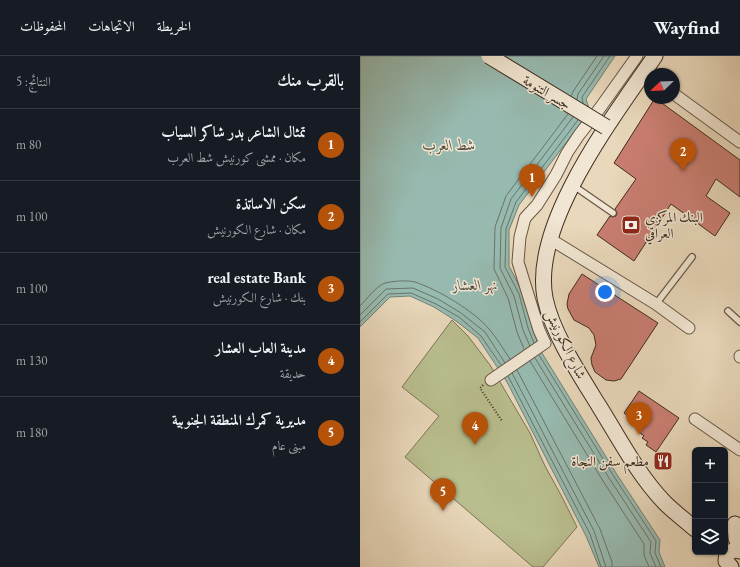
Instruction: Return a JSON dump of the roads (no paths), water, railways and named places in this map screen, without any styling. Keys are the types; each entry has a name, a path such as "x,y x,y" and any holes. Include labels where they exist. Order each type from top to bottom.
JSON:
{"main road":[{"name":"جسر التنومة","path":"489,56 606,127"},
{"name":"شارع الكورنيش","path":"650,68 655,56"},
{"name":"شارع الكورنيش","path":"644,78 606,127 572,184 550,238 545,263 545,299 563,345 648,482 665,503 691,523"},
{"path":"732,555 736,538 733,523"}],"street":[{"path":"491,380 545,343 538,330 518,262 520,236 525,218 537,205 567,153 636,56"},
{"path":"680,98 740,142"},
{"path":"550,238 656,304 689,328"},
{"path":"695,419 740,450"}],"lane":[{"path":"572,184 613,212"},
{"path":"656,304 692,257"},
{"path":"728,311 740,322"}],"water":[{"name":"شط العرب","path":"360,56 615,56 586,99 589,108 581,123 519,205 509,230 509,266 523,293 532,327 542,353 616,473 660,540 659,552 665,567 599,567 586,536 507,382 478,338 456,321 434,307 410,296 390,297 360,327"}],"place":[{"name":"سكن الاساتذة","path":"683,171"},
{"name":"تمثال الشاعر بدر شاكر السياب","path":"532,197"},
{"name":"البنك المركزي العراقي","path":"631,225"},
{"name":"real estate Bank","path":"639,435"},
{"name":"مدينة العاب العشار","path":"475,445"},
{"name":"مطعم سفن النجاة","path":"663,461"},
{"name":"مديرية كمرك المنطقة الجنوبية","path":"443,511"}],"water label":[{"name":"نهر العشار","path":"475,285"}]}
